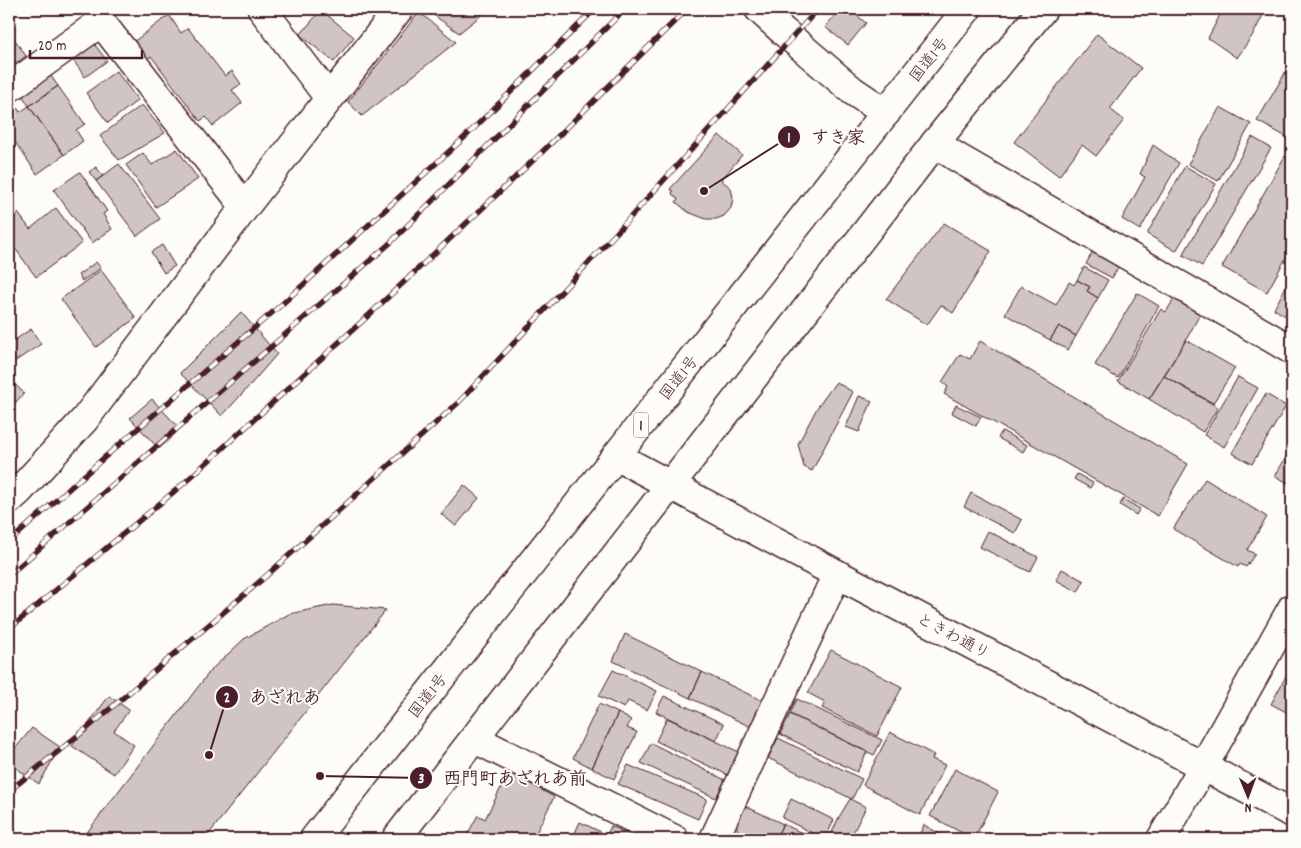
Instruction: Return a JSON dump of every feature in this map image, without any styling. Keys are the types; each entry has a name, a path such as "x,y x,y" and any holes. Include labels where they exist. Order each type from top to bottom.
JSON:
{"main road":[{"path":"262,9 329,98"},
{"path":"9,500 85,419 245,207 399,9"},
{"path":"759,9 853,91 886,113"},
{"name":"国道1号","path":"314,839 966,9"},
{"path":"396,839 935,143 1043,9"},
{"path":"9,88 101,22 245,207"},
{"path":"935,143 1292,350"},
{"name":"ときわ通り","path":"616,456 836,574 1292,813"},
{"path":"714,839 836,574"},
{"path":"1161,839 1292,608"},
{"path":"475,739 674,839"}],"building":[{"path":"425,9 489,9 459,33"},
{"path":"840,9 849,9 866,23 848,45 825,27"},
{"path":"1181,9 1198,9 1191,17"},
{"path":"1213,9 1266,9 1254,33 1237,58 1208,38 1221,13"},
{"path":"321,10 354,37 334,62 300,35"},
{"path":"419,12 456,42 362,116 348,102"},
{"path":"169,15 181,33 188,28 225,76 232,71 241,84 232,90 242,103 213,126 206,117 200,121 151,56 142,64 128,46"},
{"path":"9,31 26,56 12,66 9,61"},
{"path":"1097,34 1141,68 1110,109 1124,120 1096,156 1082,145 1059,176 1014,142"},
{"path":"89,37 107,61 85,77 68,53"},
{"path":"1292,61 1292,140 1257,121"},
{"path":"116,71 138,100 108,123 86,93"},
{"path":"48,72 58,86 29,106 20,92"},
{"path":"58,86 85,124 76,130 83,141 64,155 29,106"},
{"path":"10,97 20,112 29,106 64,155 37,174 9,133"},
{"path":"142,105 165,133 119,160 100,136"},
{"path":"1220,107 1251,124 1218,181 1188,164"},
{"path":"719,135 742,155 721,180 731,188 733,198 731,208 724,216 716,219 706,219 688,212 676,202 678,199 672,194 673,191 670,189"},
{"path":"1252,137 1271,148 1202,266 1183,255"},
{"path":"1153,145 1179,163 1140,230 1122,219 1145,177 1140,174"},
{"path":"177,149 198,179 156,207 126,165 143,153 152,165"},
{"path":"1285,156 1292,160 1292,247 1267,292 1222,267"},
{"path":"119,164 160,219 137,236 96,181"},
{"path":"1185,166 1216,184 1176,251 1147,234"},
{"path":"96,167 103,176 96,181 89,172"},
{"path":"80,172 107,211 103,214 112,229 92,243 54,190"},
{"path":"56,208 82,243 36,277 9,240 9,221 18,213 30,229"},
{"path":"944,223 991,251 953,313 941,305 927,325 886,299"},
{"path":"162,245 175,266 164,273 151,252"},
{"path":"1093,251 1119,266 1112,278 1086,264"},
{"path":"96,262 101,268 82,281 78,275"},
{"path":"1084,267 1108,280 1098,298 1087,291 1090,287 1077,280"},
{"path":"101,270 136,318 96,347 61,299"},
{"path":"1292,275 1292,320 1274,309"},
{"path":"1077,280 1090,287 1087,291 1098,298 1076,336 1059,326 1050,340 1005,314 1021,286 1056,305 1069,282 1074,285"},
{"path":"1137,293 1159,306 1118,378 1095,365"},
{"path":"1174,299 1200,314 1149,399 1118,381 1161,309 1166,312"},
{"path":"241,312 277,354 222,416 180,373"},
{"path":"1059,326 1076,336 1068,350 1050,340"},
{"path":"31,329 41,344 11,364 9,361 9,344"},
{"path":"1186,340 1235,368 1213,403 1164,376"},
{"path":"980,341 1188,464 1158,516 944,394 948,387 942,382 960,354 970,359"},
{"path":"1164,376 1218,407 1203,432 1149,399"},
{"path":"1238,377 1258,388 1224,447 1204,435"},
{"path":"9,379 24,393 9,410"},
{"path":"836,382 853,392 812,471 804,467 798,444 817,408"},
{"path":"1266,394 1286,406 1252,464 1232,453"},
{"path":"859,396 872,401 859,432 846,427"},
{"path":"152,399 180,429 159,449 130,418"},
{"path":"956,405 981,417 976,426 952,413"},
{"path":"1002,431 1027,445 1023,452 998,438"},
{"path":"1292,447 1292,485 1275,476"},
{"path":"1077,474 1093,483 1090,488 1074,479"},
{"path":"1205,479 1267,517 1247,550 1255,554 1246,567 1240,564 1238,567 1173,529"},
{"path":"464,485 479,498 456,526 441,514"},
{"path":"971,493 1022,520 1015,533 964,507"},
{"path":"1123,499 1140,509 1136,515 1120,505"},
{"path":"988,531 1038,557 1030,572 980,547"},
{"path":"1062,569 1084,581 1078,592 1056,580"},
{"path":"333,605 386,610 205,839 82,839 211,670 244,639 289,614"},
{"path":"625,634 702,672 690,698 613,661"},
{"path":"831,650 902,687 877,736 822,708 825,702 808,693"},
{"path":"1292,665 1292,715 1271,704"},
{"path":"613,670 657,691 647,710 628,701 624,708 599,696"},
{"path":"702,672 763,701 751,727 690,698"},
{"path":"109,696 129,710 114,731 134,745 114,774 72,746"},
{"path":"664,696 724,724 716,741 656,712"},
{"path":"797,699 882,740 874,755 790,714"},
{"path":"599,704 618,713 592,768 573,758"},
{"path":"618,713 631,720 627,728 637,732 614,779 592,768"},
{"path":"790,714 867,752 857,772 780,734"},
{"path":"667,718 739,752 728,775 656,741"},
{"path":"32,728 60,747 39,784 9,763 9,756"},
{"path":"890,732 934,755 932,759 945,765 920,815 863,785"},
{"path":"778,738 862,779 852,799 768,758"},
{"path":"651,743 725,780 716,798 641,763"},
{"path":"628,765 707,799 698,819 618,784"},
{"path":"955,769 998,792 974,839 930,816"},
{"path":"509,772 554,797 533,839 465,839 478,815 485,819"},
{"path":"791,799 834,820 825,839 782,818"},
{"path":"850,799 866,807 850,839 829,839 839,817"},
{"path":"745,806 783,824 775,839 741,839 736,825"},
{"path":"580,822 601,832 598,839 572,839"},
{"path":"783,824 815,839 775,839"},
{"path":"924,825 942,835 940,839 917,839"},
{"path":"611,826 640,839 605,839"}],"railway":[{"path":"9,542 281,305 466,136 595,9"},
{"path":"9,575 389,244 625,9"},
{"path":"9,629 182,485 369,315 541,153 687,9"},
{"path":"9,791 91,725 265,577 459,402 618,231 818,9"}],"place":[{"name":"すき家","path":"704,191"},
{"name":"あざれあ","path":"209,755"},
{"name":"西門町あざれあ前","path":"320,776"}]}
